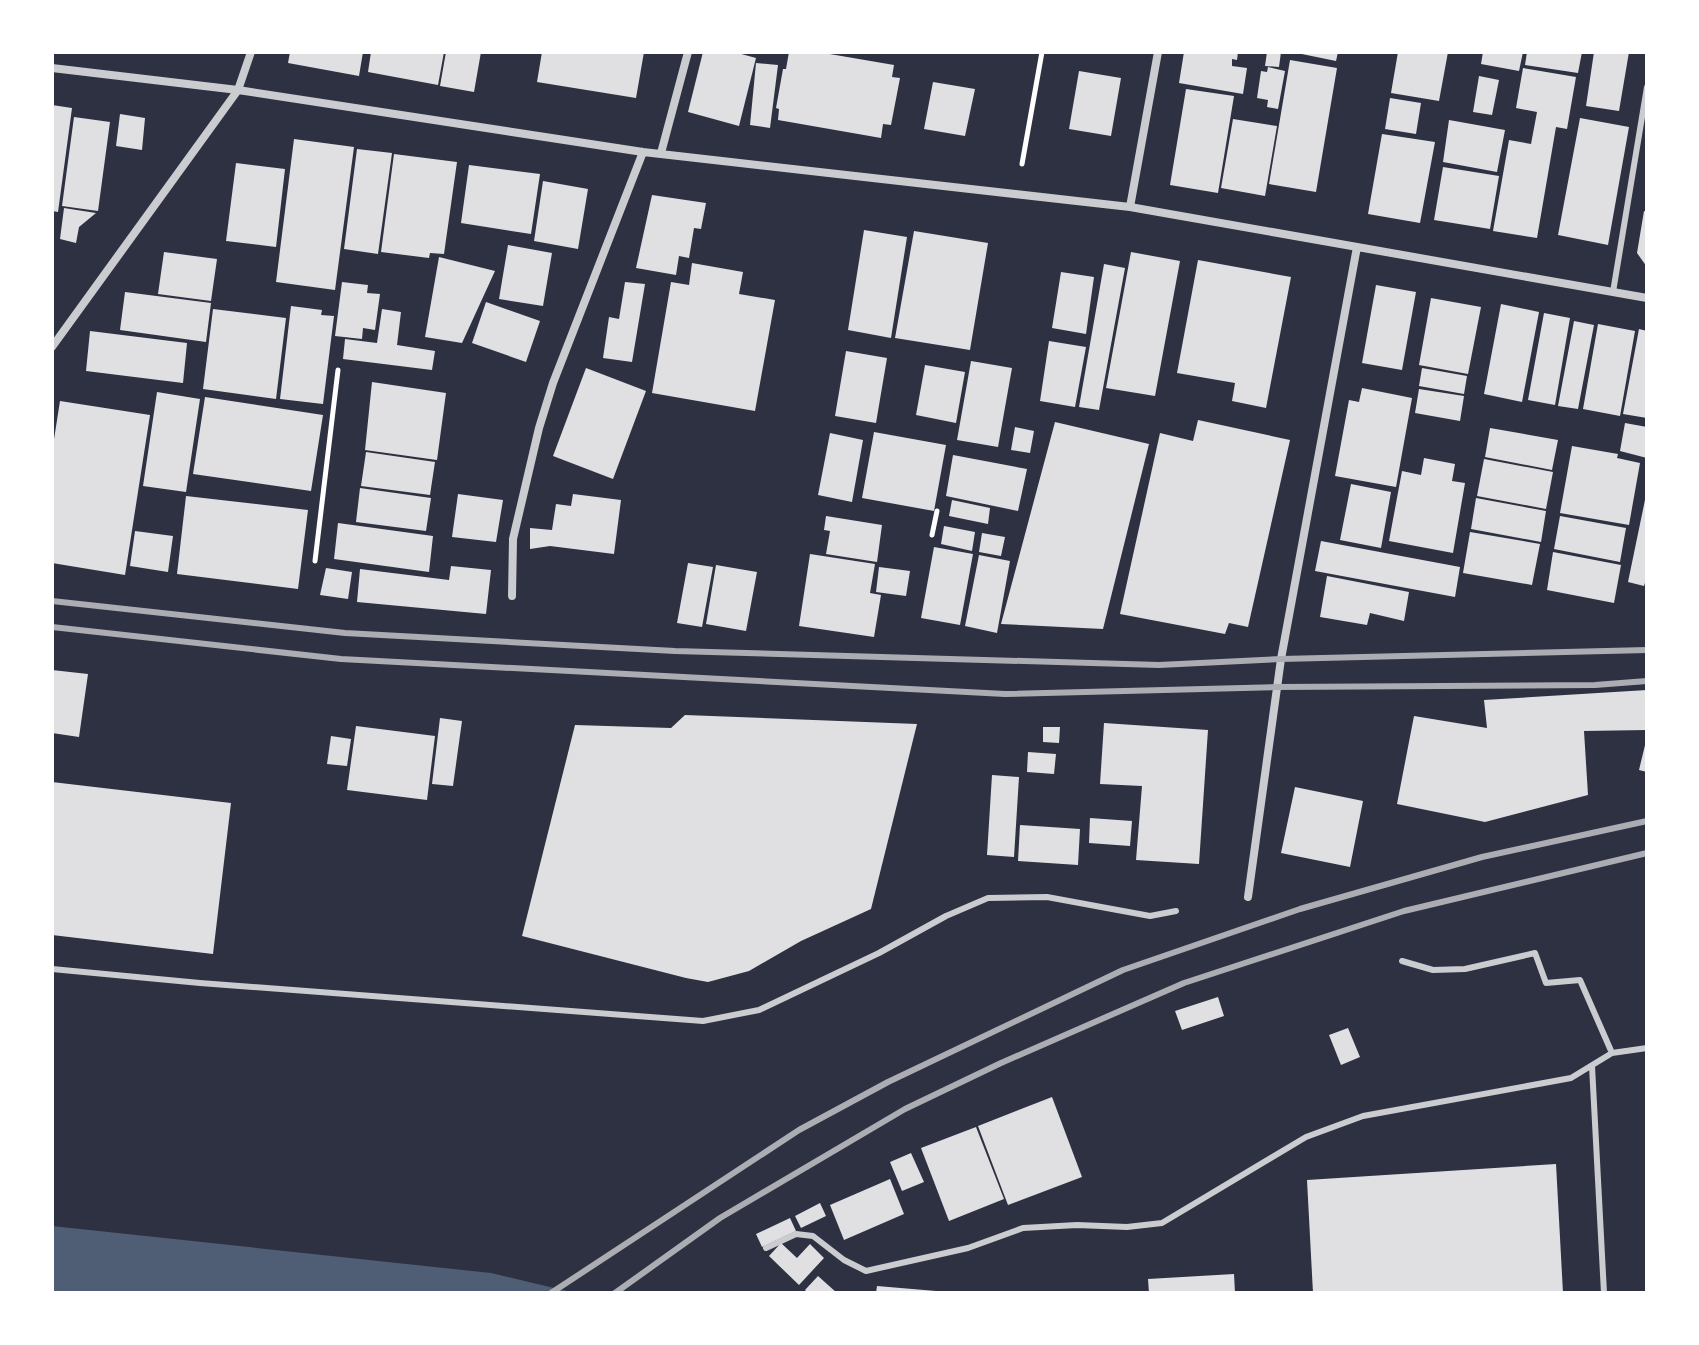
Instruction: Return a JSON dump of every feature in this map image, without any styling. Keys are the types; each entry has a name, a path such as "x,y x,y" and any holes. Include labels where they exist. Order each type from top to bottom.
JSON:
{"street":[{"path":"52,347 238,90 251,52"},
{"path":"661,153 688,52"},
{"path":"1130,207 1158,52"},
{"path":"52,68 238,90 643,152 1130,207 1647,298"},
{"path":"512,596 513,539 539,428 553,383 643,152"},
{"path":"1248,897 1281,659 1357,247"}],"lane":[{"path":"1613,292 1647,87"},
{"path":"52,969 703,1021 759,1010 988,898 1047,897 1150,916 1176,911"},
{"path":"1402,961 1433,970 1465,969 1535,953 1546,983 1580,980 1612,1053"},
{"path":"766,1248 796,1234 813,1236 844,1260 866,1271 968,1248 1023,1228 1077,1225 1127,1227 1162,1223 1306,1137 1363,1116 1571,1078 1612,1053 1647,1048"},
{"path":"1592,1066 1604,1293"}],"path":[{"path":"1021,169 1042,52"},
{"path":"315,561 338,370"},
{"path":"932,535 937,511"}],"water":[{"path":"52,1226 491,1273 575,1293 52,1293"}],"building":[{"path":"290,52 363,52 359,76 288,63"},
{"path":"371,52 444,52 438,85 368,72"},
{"path":"446,52 481,52 474,92 440,86"},
{"path":"542,52 644,52 636,98 537,82"},
{"path":"703,52 734,52 756,58 739,126 688,112"},
{"path":"789,52 818,52 894,65 892,77 900,78 891,125 883,124 881,138 778,120 779,109 776,108"},
{"path":"1184,52 1238,52 1237,60 1232,59 1232,66 1247,68 1243,94 1179,83"},
{"path":"1267,52 1281,52 1279,67 1265,66"},
{"path":"1292,52 1338,52 1336,61"},
{"path":"1398,52 1448,52 1439,101 1391,93"},
{"path":"1483,52 1523,52 1519,71 1481,64"},
{"path":"1527,52 1582,52 1578,73 1525,65"},
{"path":"1594,52 1629,52 1619,111 1586,106"},
{"path":"1290,60 1337,68 1316,192 1269,184"},
{"path":"756,63 778,65 770,128 750,125"},
{"path":"1268,67 1285,71 1278,109 1267,107 1268,100 1257,98 1261,71 1267,72"},
{"path":"1523,68 1576,77 1567,129 1556,127 1537,238 1493,231 1509,140 1531,144 1537,112 1516,108"},
{"path":"1079,71 1121,78 1111,136 1069,129"},
{"path":"1479,76 1499,80 1492,115 1473,112"},
{"path":"933,82 975,89 965,136 924,129"},
{"path":"1186,89 1234,96 1218,193 1170,185"},
{"path":"1390,98 1421,103 1416,134 1385,129"},
{"path":"52,105 72,108 58,212 52,211"},
{"path":"120,114 145,118 142,150 116,146"},
{"path":"74,117 110,122 98,211 62,206"},
{"path":"1580,118 1629,127 1608,245 1558,235"},
{"path":"1233,119 1277,126 1265,196 1221,188"},
{"path":"1449,120 1505,130 1497,172 1443,162"},
{"path":"1382,134 1435,142 1420,223 1368,214"},
{"path":"294,139 354,147 335,290 276,282"},
{"path":"357,149 392,153 378,254 344,249"},
{"path":"394,154 457,162 444,254 430,253 429,258 381,252"},
{"path":"236,163 285,169 276,247 226,241"},
{"path":"469,165 540,174 531,234 461,223"},
{"path":"1443,167 1499,176 1490,229 1434,220"},
{"path":"543,181 588,189 578,249 534,241"},
{"path":"652,195 706,203 701,229 694,228 689,258 679,256 676,275 636,268"},
{"path":"64,208 96,213 79,227 76,243 60,239"},
{"path":"1644,211 1647,212 1647,267 1637,253"},
{"path":"864,230 907,237 891,338 848,330"},
{"path":"914,231 988,243 970,350 895,338"},
{"path":"508,245 552,253 543,306 499,299"},
{"path":"164,252 217,259 211,301 158,294"},
{"path":"1131,252 1180,261 1155,396 1106,388"},
{"path":"439,257 495,271 462,343 425,337"},
{"path":"1198,260 1291,277 1266,408 1232,401 1235,383 1177,373"},
{"path":"692,263 743,272 739,294 775,300 755,411 652,393 671,282 689,285"},
{"path":"1104,264 1125,268 1099,410 1079,407"},
{"path":"1061,272 1094,277 1086,334 1052,328"},
{"path":"342,282 368,285 367,293 380,294 375,330 363,328 362,339 335,336"},
{"path":"625,282 645,284 632,362 603,358 609,317 619,319"},
{"path":"1376,285 1416,292 1402,370 1362,363"},
{"path":"125,292 211,303 206,342 120,330"},
{"path":"1431,298 1481,307 1468,374 1419,365"},
{"path":"486,302 540,321 526,362 472,343"},
{"path":"1501,304 1539,312 1522,402 1484,394"},
{"path":"291,306 322,310 321,315 334,316 323,404 280,399"},
{"path":"213,309 286,318 276,399 203,389"},
{"path":"382,309 401,312 397,345 435,351 432,370 343,359 345,339 377,343"},
{"path":"1544,313 1570,318 1555,405 1528,400"},
{"path":"1574,321 1594,325 1578,409 1558,406"},
{"path":"1598,324 1635,331 1620,416 1583,409"},
{"path":"1639,329 1647,331 1647,418 1623,414"},
{"path":"90,331 187,343 183,383 86,371"},
{"path":"1049,341 1086,347 1075,407 1040,401"},
{"path":"846,351 887,358 876,423 835,416"},
{"path":"971,361 1012,368 998,447 957,440"},
{"path":"925,365 965,372 956,423 916,415"},
{"path":"586,368 646,391 613,479 553,456"},
{"path":"1422,368 1467,376 1464,394 1419,386"},
{"path":"372,382 446,393 437,460 365,450"},
{"path":"1362,388 1412,398 1396,487 1335,476 1349,400 1359,402"},
{"path":"1419,389 1464,396 1460,421 1415,413"},
{"path":"157,392 200,399 186,492 143,486"},
{"path":"205,397 323,415 311,491 193,474"},
{"path":"60,401 150,415 125,575 52,563 52,452"},
{"path":"1198,420 1290,440 1248,627 1229,623 1225,634 1120,614 1160,433 1193,441"},
{"path":"1055,422 1149,444 1103,629 1001,624"},
{"path":"1625,423 1647,427 1647,458 1620,451"},
{"path":"1015,427 1034,431 1030,453 1011,450"},
{"path":"1490,428 1558,440 1552,470 1485,457"},
{"path":"874,432 946,445 934,511 862,498"},
{"path":"830,433 863,440 852,502 818,495"},
{"path":"1572,446 1618,454 1617,458 1640,463 1629,525 1560,513"},
{"path":"366,452 435,462 430,495 361,486"},
{"path":"953,455 1027,469 1018,511 946,496"},
{"path":"1424,458 1455,464 1452,481 1465,483 1453,553 1389,541 1402,471 1421,475"},
{"path":"1484,459 1553,472 1546,509 1477,496"},
{"path":"1351,484 1391,492 1381,548 1340,540"},
{"path":"360,488 431,498 426,531 356,522"},
{"path":"458,494 503,500 496,542 452,537"},
{"path":"573,494 621,500 614,554 550,546 530,549 530,528 552,530 556,504 571,506"},
{"path":"1646,495 1647,576 1644,586 1628,582"},
{"path":"186,496 308,510 298,589 177,574"},
{"path":"1476,498 1546,511 1541,542 1471,529"},
{"path":"952,500 990,508 988,524 949,516"},
{"path":"826,516 882,525 877,562 826,554 830,531 824,530"},
{"path":"1560,516 1626,528 1620,562 1554,549"},
{"path":"338,523 433,536 429,572 334,559"},
{"path":"944,526 975,532 972,551 941,544"},
{"path":"135,531 173,536 168,572 130,566"},
{"path":"1470,532 1540,544 1532,585 1463,573"},
{"path":"982,533 1005,537 1001,556 979,552"},
{"path":"1321,541 1460,567 1455,597 1315,571"},
{"path":"934,547 973,554 960,625 921,618"},
{"path":"1553,552 1621,565 1614,603 1547,590"},
{"path":"810,554 875,564 870,593 881,595 874,637 799,626"},
{"path":"979,555 1010,561 997,633 965,626"},
{"path":"688,563 713,567 702,627 677,623"},
{"path":"716,565 757,572 746,631 706,624"},
{"path":"451,566 491,570 486,614 357,602 360,569 449,580"},
{"path":"879,567 910,571 906,596 876,592"},
{"path":"326,568 352,572 348,599 320,595"},
{"path":"1327,576 1409,592 1404,621 1370,613 1367,625 1320,617"},
{"path":"52,670 88,674 79,737 52,733"},
{"path":"1647,690 1647,730 1584,731 1588,795 1485,822 1397,804 1414,716 1487,728 1484,700"},
{"path":"685,715 917,724 871,909 801,941 749,971 708,982 522,936 575,725 671,728"},
{"path":"440,718 462,721 453,786 432,784"},
{"path":"1104,723 1208,730 1199,864 1136,860 1142,786 1100,784"},
{"path":"356,726 435,736 427,800 347,790"},
{"path":"1043,727 1060,727 1059,743 1043,742"},
{"path":"331,736 351,739 347,766 327,764"},
{"path":"1647,741 1647,772 1639,770"},
{"path":"1028,752 1056,754 1054,774 1027,772"},
{"path":"992,775 1019,777 1014,857 987,855"},
{"path":"52,782 231,803 213,954 52,935"},
{"path":"1295,787 1363,801 1350,867 1281,853"},
{"path":"1090,818 1132,821 1130,846 1089,843"},
{"path":"1020,825 1080,829 1078,865 1018,861"},
{"path":"1218,997 1224,1016 1182,1030 1175,1011"},
{"path":"1348,1028 1360,1057 1341,1065 1329,1035"},
{"path":"1052,1097 1082,1177 1008,1205 978,1126"},
{"path":"976,1127 1004,1199 949,1221 921,1148"},
{"path":"911,1153 924,1182 902,1191 890,1162"},
{"path":"1556,1164 1563,1293 1313,1293 1307,1180"},
{"path":"890,1179 904,1214 844,1240 830,1205"},
{"path":"820,1203 826,1216 801,1228 795,1216"},
{"path":"790,1218 796,1231 762,1247 756,1234"},
{"path":"781,1243 797,1258 810,1244 824,1258 799,1285 769,1256"},
{"path":"1234,1274 1235,1293 1149,1293 1148,1279"},
{"path":"818,1276 837,1293 808,1293 805,1290"},
{"path":"877,1286 936,1291 936,1293 876,1293"}],"railway":[{"path":"52,601 345,633 675,651 1159,665 1647,650"},
{"path":"52,627 341,659 1005,694 1277,687 1595,685 1647,681"},
{"path":"551,1293 799,1130 888,1082 1123,970 1300,909 1482,857 1647,821"},
{"path":"615,1293 720,1218 905,1109 1001,1063 1184,983 1404,911 1647,853"}]}
